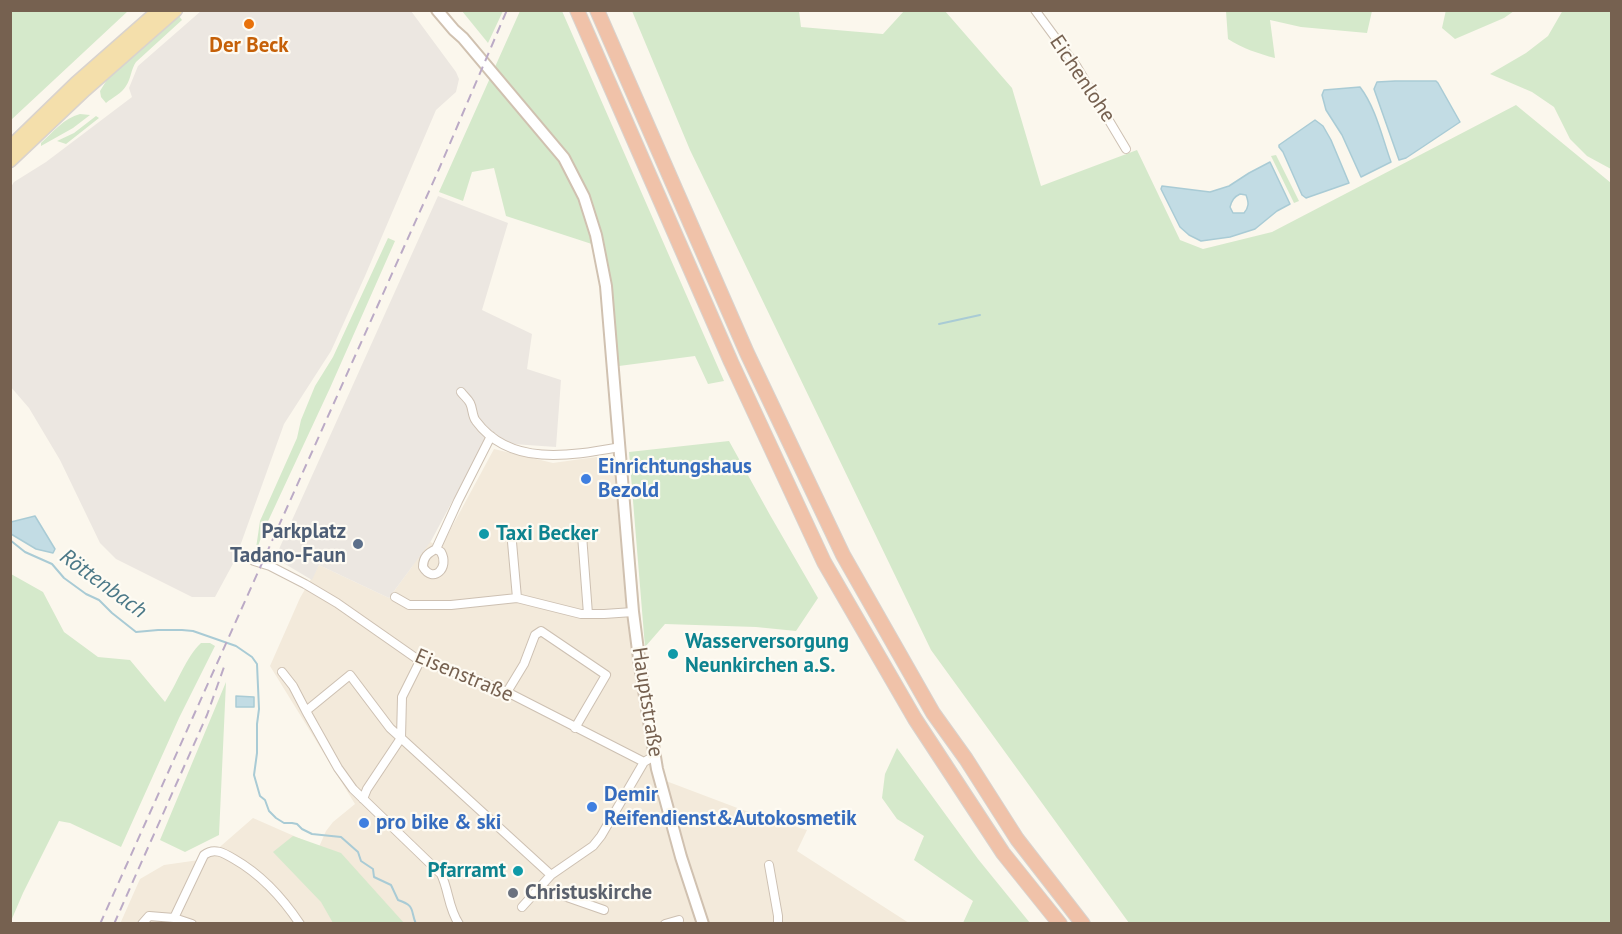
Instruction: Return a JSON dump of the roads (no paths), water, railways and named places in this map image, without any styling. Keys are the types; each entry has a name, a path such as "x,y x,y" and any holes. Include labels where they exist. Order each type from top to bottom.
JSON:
{"highway":[{"path":"577,10 726,351 824,562 927,739 1003,853 1060,924"},
{"path":"597,10 747,352 843,555 933,713 966,759 1017,839 1083,924"}],"main road":[{"path":"10,147 76,83 159,10"},
{"path":"10,161 85,90 176,10"},
{"path":"437,10 463,38"},
{"path":"444,10 457,24 463,38"},
{"name":"Hauptstraße","path":"463,38 564,158 584,197 596,235 606,286 633,612 654,756 681,856 703,924"}],"street":[{"name":"Eichenlohe","path":"1035,10 1077,67 1126,149"},
{"path":"461,392 470,403 474,419 491,436 512,450 538,454 588,453 620,447"},
{"path":"436,549 491,436"},
{"path":"582,535 588,614"},
{"path":"512,542 517,598"},
{"name":"Eisenstraße","path":"248,557 305,584 337,603 420,661 507,692 644,762"},
{"path":"395,597 409,605 451,605 517,598 588,614 633,612"},
{"path":"507,692 524,664 535,636 541,631 606,675 575,728"},
{"path":"363,799 367,789 401,738 402,697 420,661"},
{"path":"282,672 293,686 338,768 353,789 441,874 452,911 459,924"},
{"path":"306,711 350,675 390,728 551,875"},
{"path":"522,907 551,875 593,846 644,762 654,756"},
{"path":"174,918 204,855 219,851 260,876 277,892 300,924"},
{"path":"769,865 778,924"},
{"path":"541,888 604,910"},
{"path":"142,924 148,916 174,918 192,924"},
{"path":"665,924 679,920"}],"water":[{"path":"1436,81 1460,122 1406,158 1399,160 1374,89 1377,82"},
{"path":"1360,87 1374,113 1391,162 1361,177 1342,135 1326,110 1322,95 1324,90"},
{"path":"1315,120 1323,126 1331,140 1349,183 1306,198 1302,195 1279,145"},
{"path":"1270,162 1290,204 1277,211 1255,229 1230,237 1201,241 1189,235 1180,227 1161,189 1162,186 1210,192 1229,186","holes":["1246,195 1248,200 1246,211 1233,213 1230,207 1236,196"]},
{"path":"35,516 55,549 53,553 36,549 11,534 11,522"},
{"path":"236,696 254,697 254,707 236,707"}],"waterway":[{"path":"939,324 980,315"},
{"name":"Röttenbach","path":"10,540 25,552 52,564 64,578 86,594 99,600 136,632 193,631 236,646 252,657 257,664 259,709 254,775 260,796 265,800 269,811 284,823 297,824 312,834 341,837 358,852 361,861 373,869 374,877 391,885 398,900 412,909 416,924"}],"railway":[{"path":"100,924 439,169 507,10"},
{"path":"114,924 207,715 224,667"}],"place":[{"name":"Der Beck","path":"249,24"},
{"name":"Einrichtungshaus Bezold","path":"586,479"},
{"name":"Taxi Becker","path":"484,534"},
{"name":"Parkplatz Tadano-Faun","path":"358,544"},
{"name":"Wasserversorgung Neunkirchen a.S.","path":"673,654"},
{"name":"Demir Reifendienst&Autokosmetik","path":"592,807"},
{"name":"pro bike & ski","path":"364,823"},
{"name":"Pfarramt","path":"518,871"},
{"name":"Christuskirche","path":"513,893"}]}
